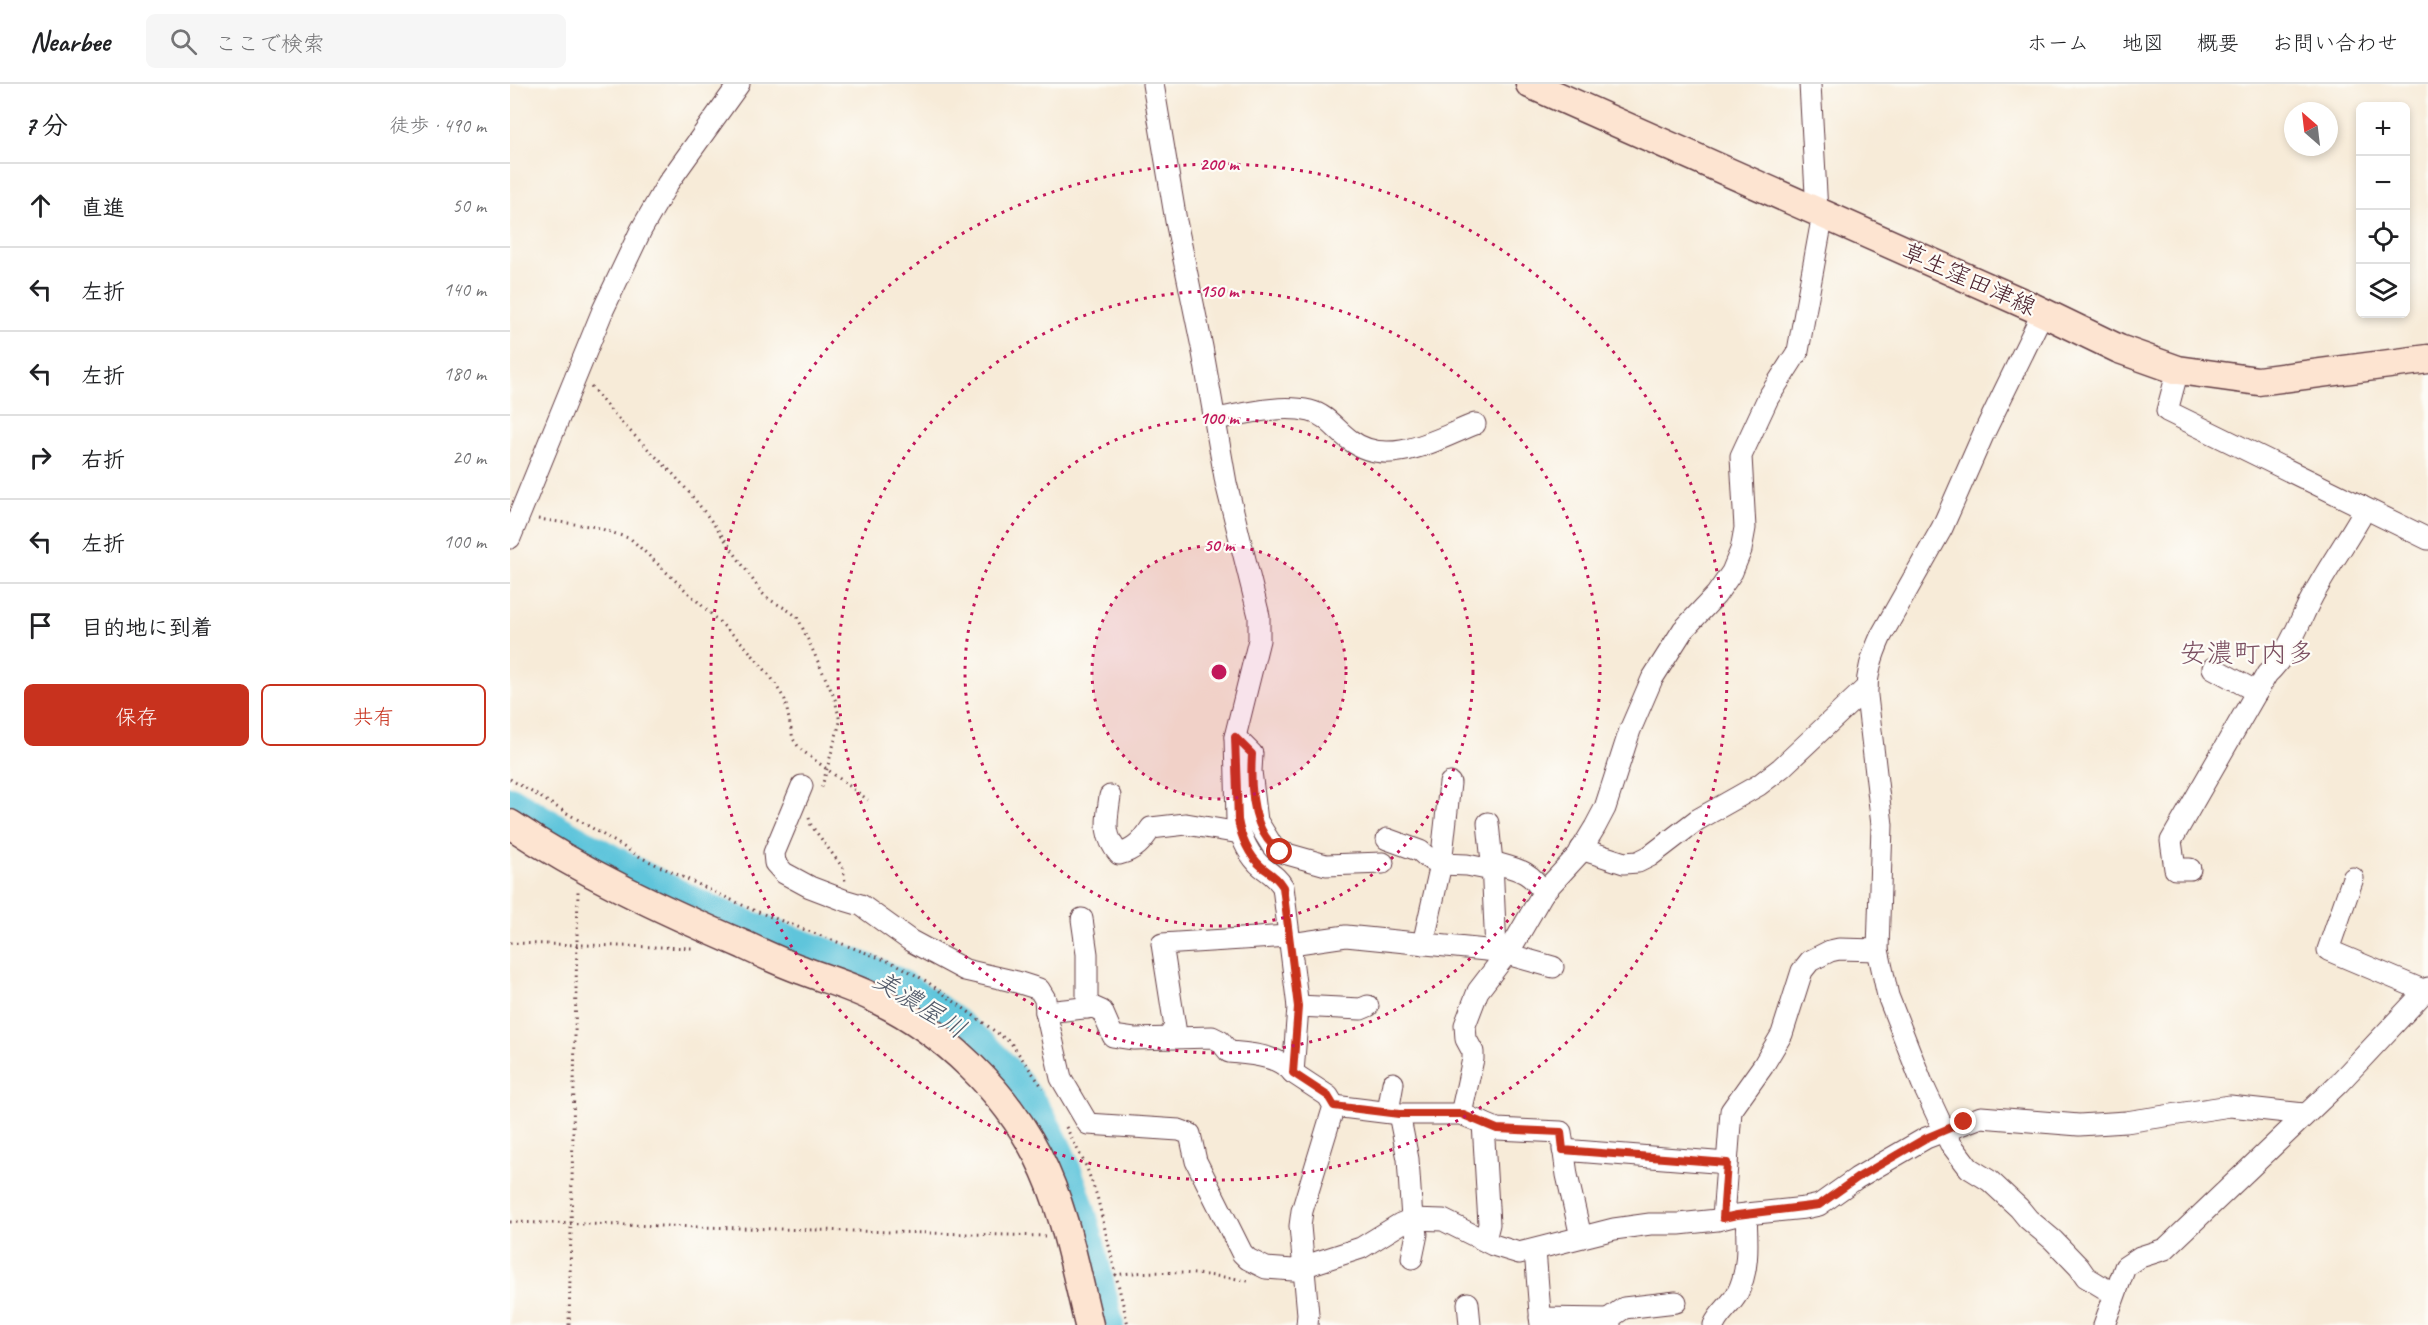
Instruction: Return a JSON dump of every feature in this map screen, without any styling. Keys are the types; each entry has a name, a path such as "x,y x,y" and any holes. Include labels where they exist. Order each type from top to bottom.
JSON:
{"main road":[{"name":"草生窪田津線","path":"1530,84 2043,312 2119,349 2178,370 2258,381 2428,359"},
{"path":"510,824 579,866 656,906 799,969 880,1000 946,1045 979,1074 1027,1138 1050,1182 1060,1207 1089,1325"}],"street":[{"path":"510,538 603,310 641,230 668,183 739,84"},
{"path":"1153,84 1176,221 1226,483 1259,616 1258,640 1235,737 1238,820 1240,834 1251,854 1261,866 1277,877 1283,887 1298,1006 1293,1073"},
{"path":"1500,953 1511,948 1543,892 1581,849 1605,808 1630,730 1652,679 1683,630 1716,595 1732,572 1741,550 1745,528 1741,456 1768,398 1798,351 1820,213 1810,84"},
{"path":"2043,312 1983,435 1953,505 1881,636 1872,657 1867,687 1882,825 1878,950 1888,996 1922,1083 1950,1143 1969,1168 1990,1181 2019,1208 2028,1219 2053,1240 2086,1277 2114,1294"},
{"path":"2178,370 2167,411 2428,539"},
{"path":"1215,419 1278,409 1310,411 1324,416 1352,442 1373,452 1399,452 1418,448 1474,424"},
{"path":"2190,869 2175,869 2171,841 2257,692 2289,644 2315,591 2360,518 2361,506"},
{"path":"2213,668 2257,692"},
{"path":"1581,849 1624,863 1638,862 1650,856 1697,819 1759,785 1781,768 1867,687"},
{"path":"1235,737 1252,754 1251,771 1257,821 1273,847 1280,852 1326,865 1383,863"},
{"path":"1423,944 1441,864 1450,783"},
{"path":"809,792 774,853 775,863 784,873 845,901 861,904 911,941 965,970 1017,981 1039,989 1045,999 1061,1078 1088,1124 1179,1130 1190,1134 1196,1161 1242,1253 1248,1259 1266,1268 1293,1270 1304,1268 1361,1248 1412,1219 1443,1220 1493,1245 1519,1253 1614,1229 1819,1205 1857,1178 1943,1130 1981,1117 2079,1125 2126,1122 2230,1106 2304,1114"},
{"path":"1110,796 1106,832 1111,845 1119,854 1131,851 1142,842 1151,828 1186,824 1240,834"},
{"path":"1461,1114 1473,1059 1473,1052 1466,1039 1468,1016 1478,991 1500,953 1488,822"},
{"path":"1387,839 1420,851 1441,864 1492,866 1525,872 1536,879 1543,892"},
{"path":"2104,1325 2125,1267 2140,1257 2165,1249 2338,1084 2427,990 2328,950 2353,878"},
{"path":"1082,919 1087,954 1087,1008"},
{"path":"1168,1038 1175,1028 1162,944 1346,936 1500,953 1553,967"},
{"path":"1723,1218 1731,1111 1763,1066 1782,1034 1802,971 1810,961 1830,951 1839,949 1878,950"},
{"path":"1298,1006 1361,1009 1368,1006"},
{"path":"1046,1012 1087,1008 1102,1011 1113,1036 1134,1039 1212,1036 1220,1041 1228,1052 1255,1055 1276,1061 1328,1096 1334,1106 1302,1211 1300,1226 1307,1325"},
{"path":"1393,1083 1394,1113 1408,1159 1412,1219 1417,1234 1412,1258"},
{"path":"1334,1106 1394,1113 1461,1114 1497,1129 1561,1132 1581,1238"},
{"path":"1483,1123 1489,1224 1485,1240"},
{"path":"1563,1150 1727,1163"},
{"path":"1714,1325 1740,1287 1748,1259 1746,1214"},
{"path":"1535,1250 1540,1321 1609,1322 1624,1308 1676,1302"},
{"path":"1468,1304 1470,1325"}],"path":[{"path":"579,370 627,429 681,484 717,528 769,601 790,609 798,618 835,699 840,722 822,789 809,792"},
{"path":"519,517 596,527 631,539 744,645 771,677 784,700 794,739 800,749 868,800"},
{"path":"809,817 811,825 843,868 845,901"},
{"path":"568,1325 579,866"},
{"path":"510,943 701,949"},
{"path":"510,1222 1067,1235"},
{"path":"1115,1275 1127,1273 1194,1275 1255,1282"}],"waterway":[{"name":"美濃屋川","path":"510,801 604,855 701,905 748,925 844,959 895,981 939,1010 974,1038 1020,1086 1044,1123 1056,1147 1067,1171 1084,1222 1109,1325"}],"district":[{"name":"安濃町内多","path":"2247,653"}],"route":[{"path":"1280,852 1273,847 1257,821 1251,771 1252,754 1235,737 1240,834 1251,854 1261,866 1277,877 1283,887 1298,1007 1293,1073 1328,1096 1334,1106 1399,1114 1461,1114 1497,1129 1561,1132 1563,1150 1727,1163 1723,1218 1819,1205 1857,1178 1926,1138 1964,1122"}]}
